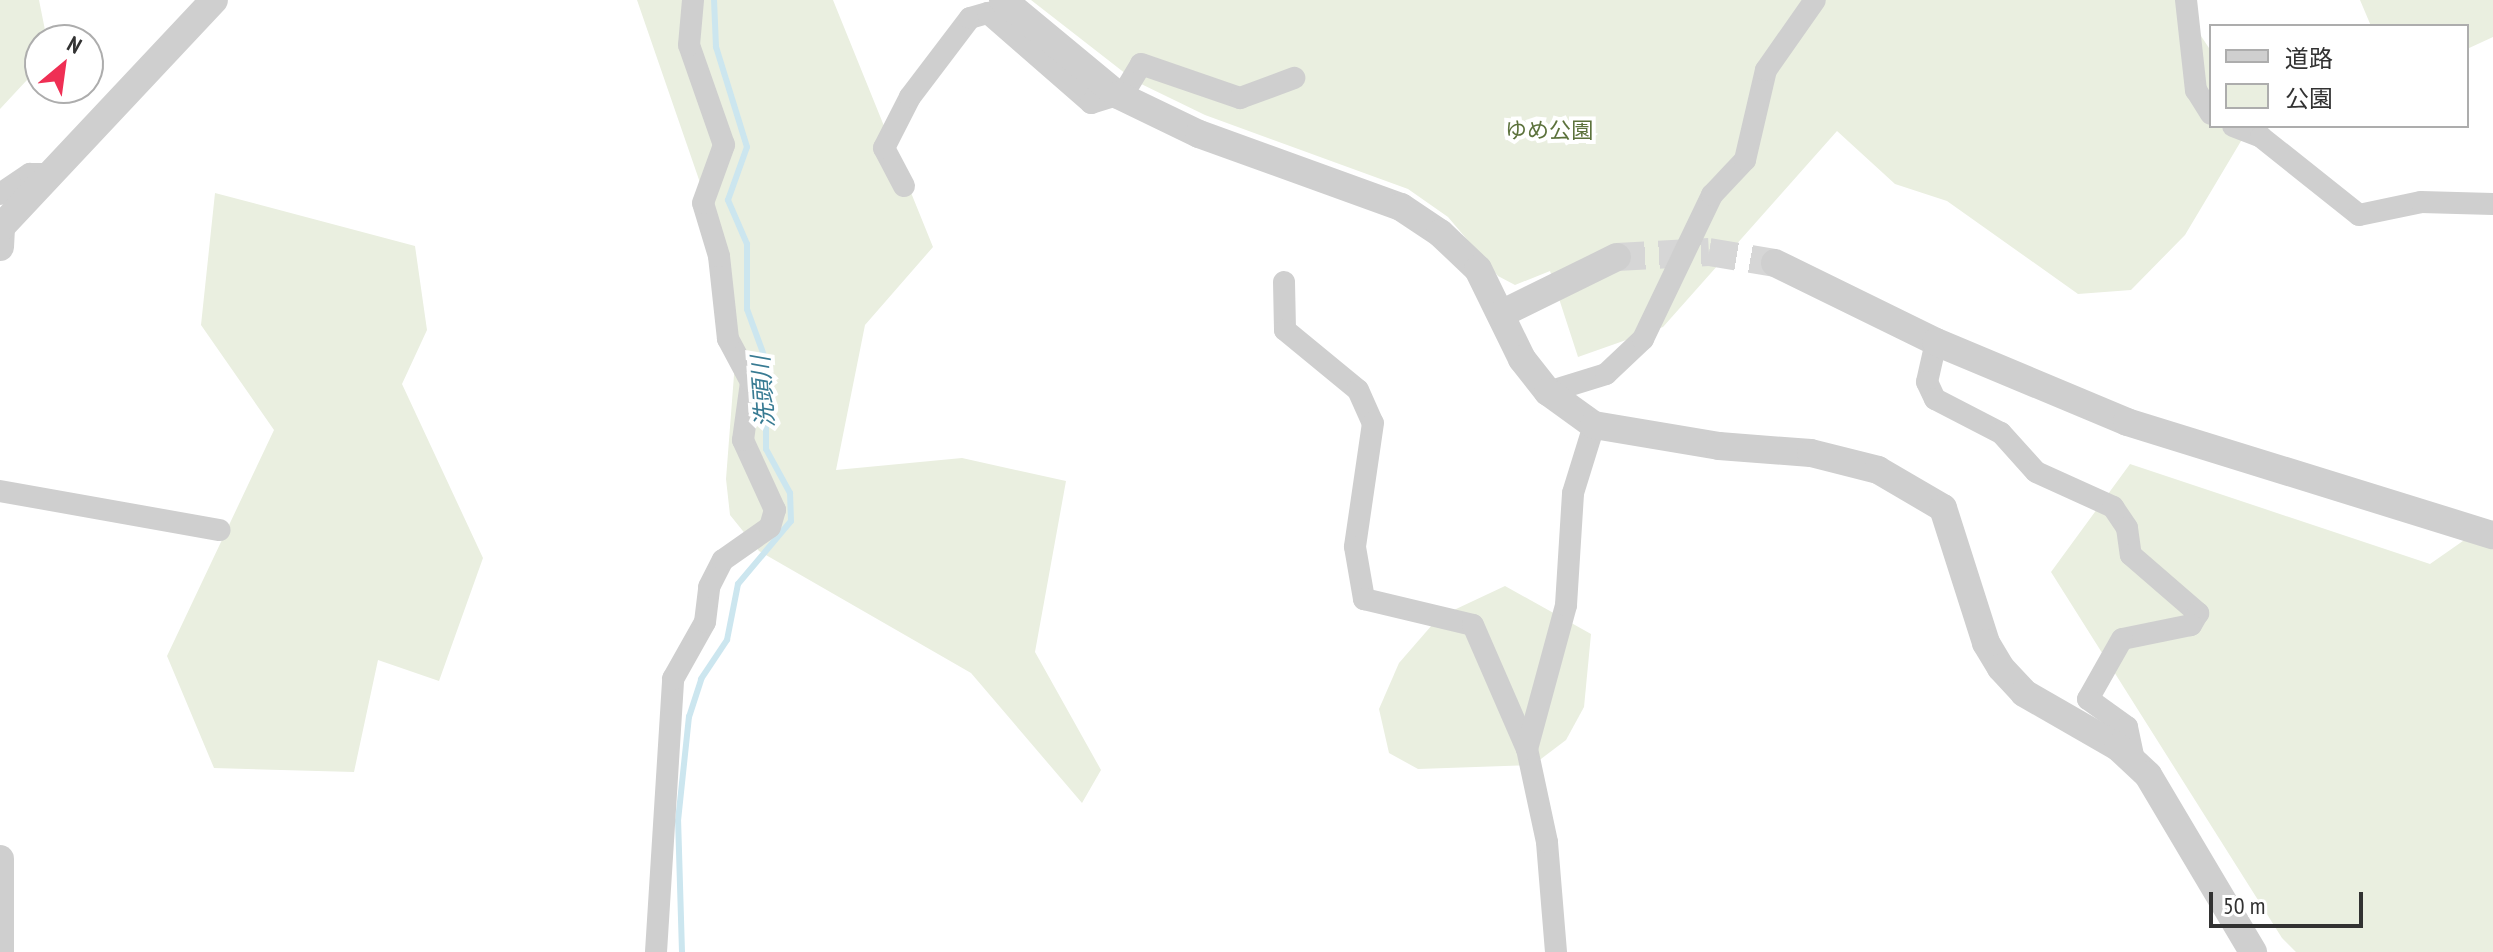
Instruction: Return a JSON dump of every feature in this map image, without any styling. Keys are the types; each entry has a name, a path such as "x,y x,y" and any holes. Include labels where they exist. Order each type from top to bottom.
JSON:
{"street":[{"path":"0,247 1,227 214,0"},
{"path":"656,952 673,679 705,622 709,587 723,560 770,527 775,510 743,440 751,382 728,339 719,256 703,203 724,145 689,45 693,0"},
{"path":"1003,0 1120,95 1199,134 1401,207 1478,269 1503,313 1522,359 1548,392 1594,425 1811,453 1913,485 1943,508 1986,643 2001,668 2024,693 2134,761 2170,803 2253,952"},
{"path":"1548,392 1606,374 1643,339 1712,195 1745,160 1766,70 1815,0"},
{"path":"2186,0 2196,90 2209,111"},
{"path":"904,186 884,148 910,97 970,18 988,13 1091,103 1120,95 1141,64 1240,98 1294,78"},
{"path":"2238,128 2261,137 2359,215 2421,202 2493,204"},
{"path":"0,194 30,174 49,174"},
{"path":"1503,313 1617,257"},
{"path":"1775,263 1936,342 2127,422 2493,535"},
{"path":"1284,282 1285,330 1358,390 1373,423 1355,547 1364,599 1473,625 1527,749 1547,842 1556,952"},
{"path":"1936,342 1927,382 1935,399 2001,433 2036,472 2113,507 2127,528 2131,555 2198,613 2191,625 2122,639 2088,699 2127,727 2134,761"},
{"path":"1527,749 1566,605 1573,493 1594,425"},
{"path":"0,491 220,530"},
{"path":"0,859 0,952"}],"green space":[{"path":"0,0 39,0 44,24 24,24 24,83 0,109"},
{"path":"637,0 833,0 933,247 865,325 836,470 962,458 1066,481 1035,652 1101,770 1082,803 971,673 759,551 730,515 726,479 737,336 726,258"},
{"name":"ゆめ公園","path":"1031,0 2177,0 2209,48 2209,128 2249,128 2185,235 2131,290 2078,294 1947,201 1895,184 1837,131 1663,327 1578,357 1550,271 1515,285 1498,276 1448,217 1408,189 1205,115 1135,81"},
{"path":"2360,0 2493,0 2493,37 2469,48 2469,24 2370,24"},
{"path":"215,193 415,246 427,330 402,384 483,558 439,681 378,660 354,772 214,768 167,656 274,430 201,325"},
{"path":"2130,464 2430,564 2493,520 2493,952 2296,952 2282,938 2051,572"},
{"path":"1505,586 1591,634 1584,707 1566,740 1533,765 1418,769 1389,753 1379,709 1399,663 1439,617"}],"waterway":[{"name":"洗頭川","path":"682,952 678,821 689,717 701,679 727,640 738,584 791,521 790,493 766,449 766,361 747,309 747,244 728,200 747,147 716,47 714,0"}],"tunnel":[{"path":"1617,257 1709,252 1775,263"}]}
